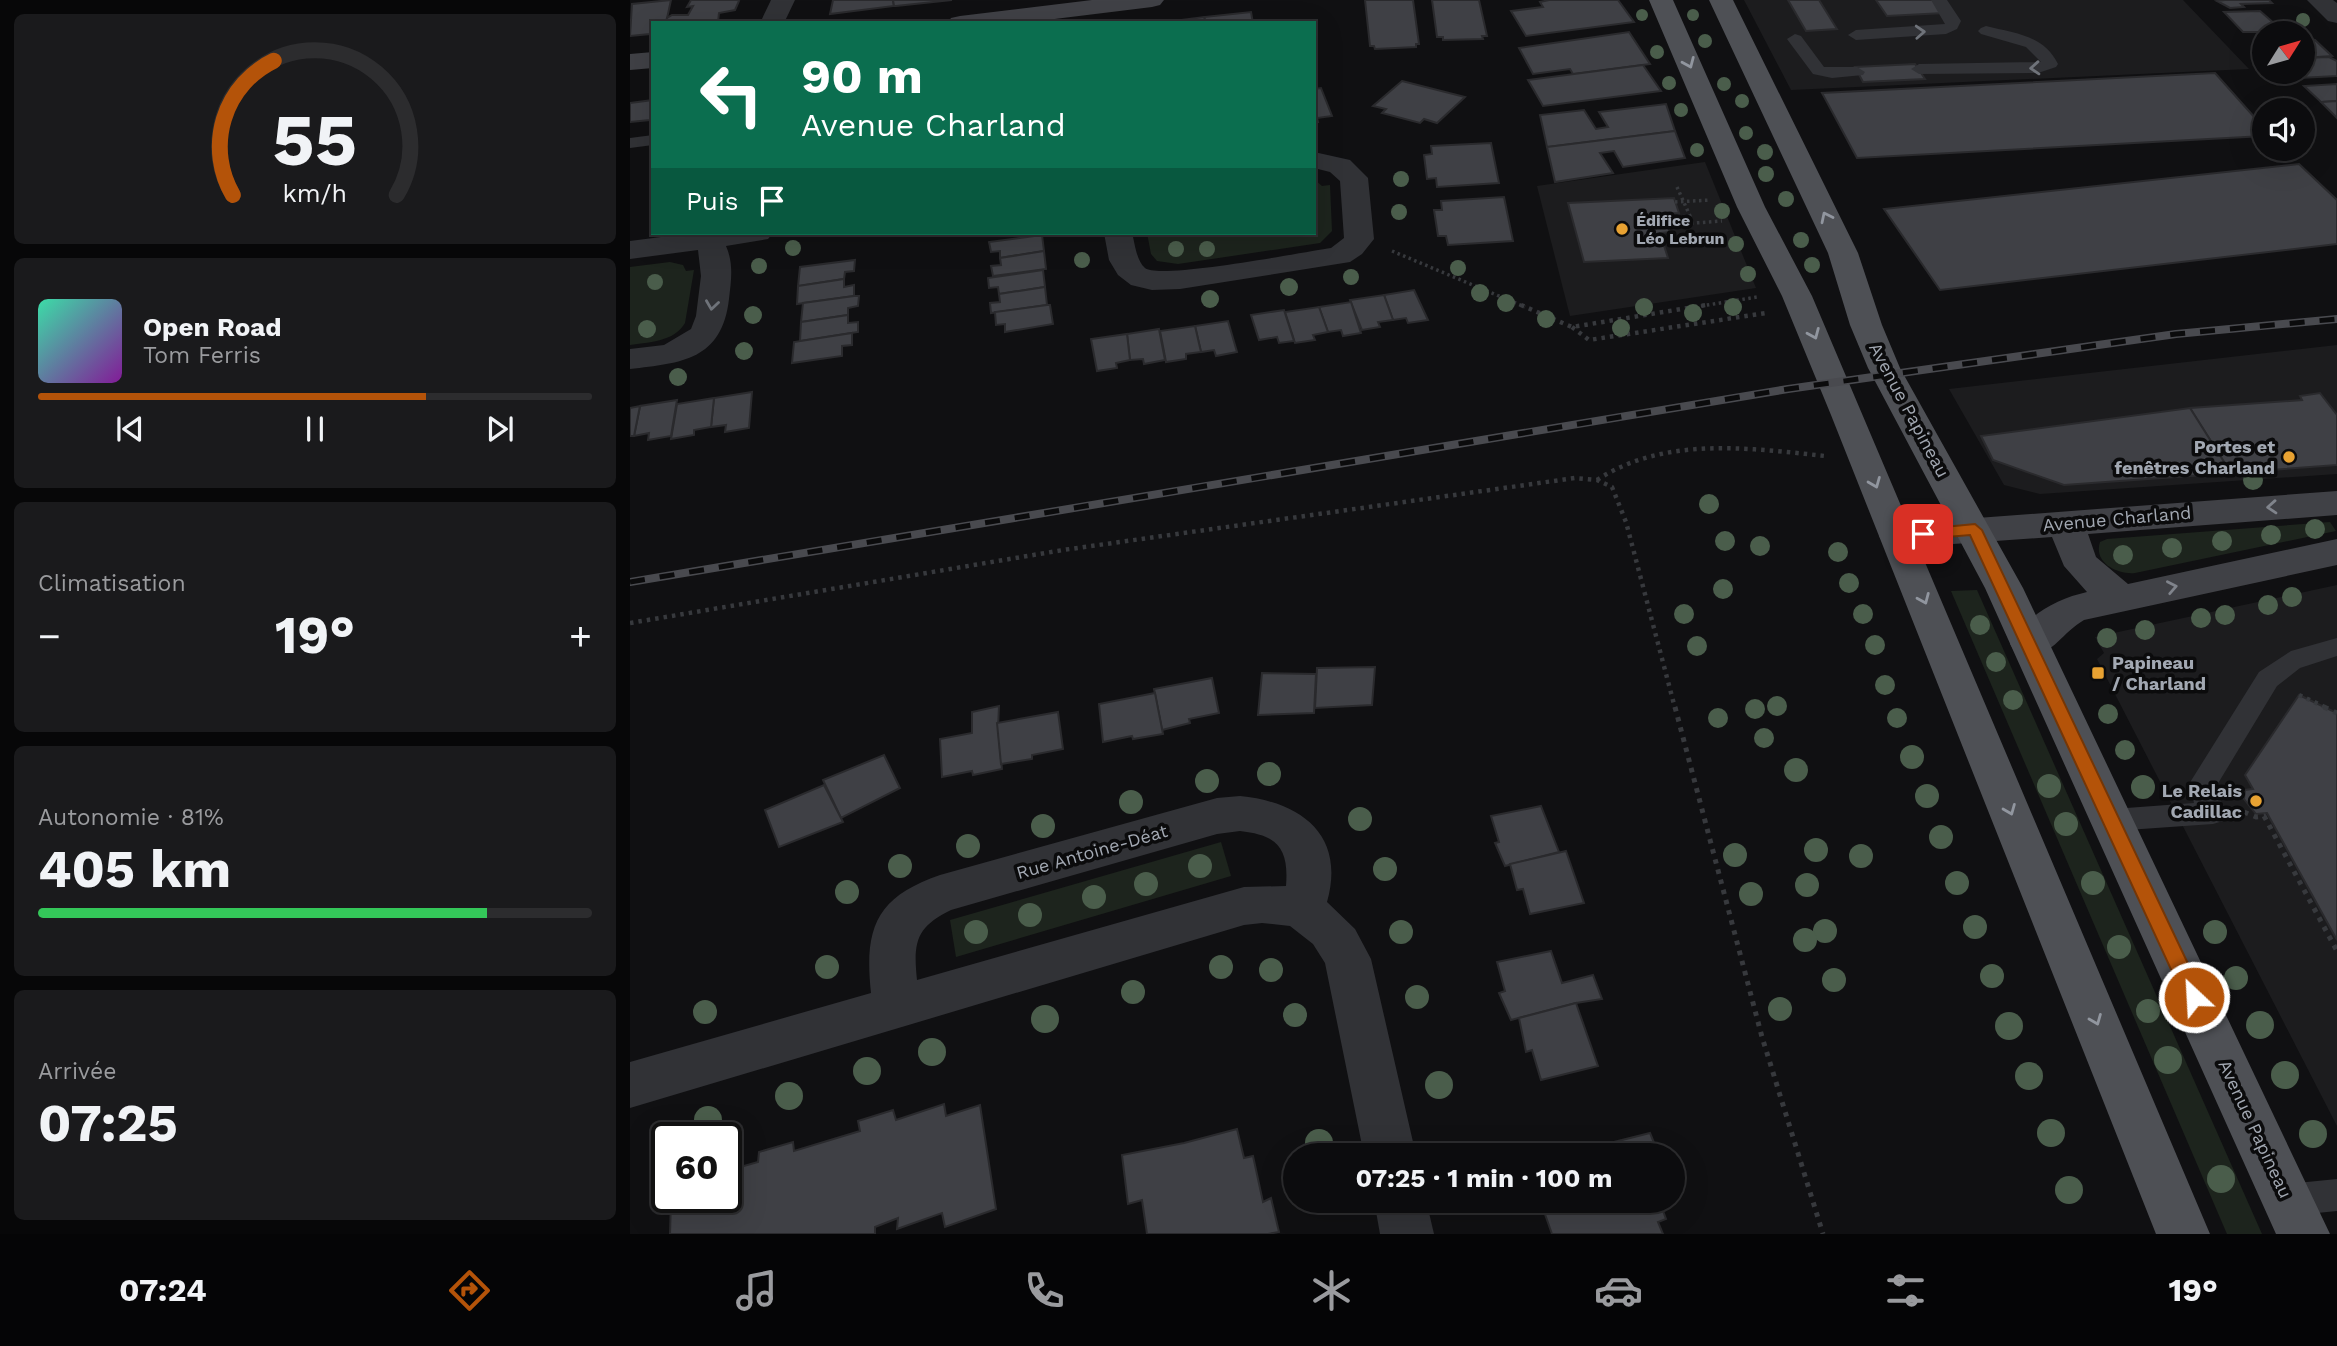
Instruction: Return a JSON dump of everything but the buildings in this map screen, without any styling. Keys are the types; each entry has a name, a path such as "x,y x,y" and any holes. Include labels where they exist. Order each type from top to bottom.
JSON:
{"main road":[{"path":"1661,0 1751,207 1805,314 2183,1234"},
{"name":"Avenue Papineau","path":"1721,0 1843,254 1854,279 1869,334 1903,406 1975,530 2113,820 2309,1210"}],"street":[{"path":"773,21 782,0"},
{"path":"977,21 1152,0"},
{"path":"2319,0 2337,16"},
{"path":"630,62 651,60"},
{"path":"1118,235 1122,260 1128,270 1140,277 1157,281 1331,258 1346,252 1359,239 1355,181 1351,173 1340,166 1316,160"},
{"path":"630,250 707,236 719,260 710,321 705,332 676,351 630,359"},
{"name":"Avenue Charland","path":"1897,537 2337,503"},
{"path":"2070,522 2069,542 2079,561 2095,580 2120,597"},
{"path":"2030,644 2059,617 2073,609 2337,552"},
{"name":"Rue Antoine-Déat","path":"897,1008 891,942 900,922 917,905 940,894 1217,816 1241,812 1262,814 1274,818 1293,832 1307,856 1312,874 1302,909"},
{"path":"630,1085 1265,902 1302,909 1330,931 1348,958 1387,1143"},
{"path":"1403,1213 1407,1234"}],"lane":[{"path":"1856,35 1945,29 1952,26 1953,21 1939,0"},
{"path":"1919,69 2043,68 2050,64 2043,51 2035,45 1986,32"},
{"path":"1795,39 1816,71 1857,72"},
{"path":"630,143 651,140"},
{"path":"2113,820 2213,813 2205,797 2203,784 2268,679 2281,666 2296,658 2337,647"}],"path":[{"path":"1667,214 1669,217 1690,216 1677,187"},
{"path":"1675,202 1723,199"},
{"path":"1667,225 1732,220"},
{"path":"1384,248 1572,327 1589,340 1770,313"},
{"path":"1572,327 1764,296"},
{"path":"1597,480 1608,470 1627,461 1683,451 1756,448 1829,457"},
{"path":"630,623 1090,546 1575,478 1606,482 1616,491 1626,522 1762,1037 1823,1234"},
{"path":"2292,706 2299,695 2337,713"},
{"path":"2240,808 2256,817 2264,816 2337,951"}],"shaded area":[{"path":"1744,0 2183,0 2249,69 1791,90"},
{"path":"1705,162 1756,288 1570,316 1537,186"},
{"path":"1316,181 1322,186 1330,185 1332,231 1320,243 1178,264 1157,261 1151,254 1147,235 1316,235"},
{"path":"670,262 683,265 686,271 694,270 685,323 668,338 630,345 630,267"},
{"path":"2337,345 2337,474 2040,494 2004,485 1949,389"},
{"path":"2330,522 2336,531 2135,573 2121,572 2108,566 2100,556 2099,549 2100,542 2107,539"},
{"path":"2337,585 2337,1126 2097,659 2104,653 2095,637"},
{"path":"1977,590 2262,1234 2227,1234 1951,591"},
{"path":"1221,842 1231,876 956,957 950,920"}],"railway":[{"path":"630,582 1788,389 2176,334 2337,319"}],"place":[{"name":"Édifice Léo Lebrun","path":"1622,229"},
{"name":"Portes et fenêtres Charland","path":"2289,457"},
{"name":"Papineau / Charland","path":"2098,673"},
{"name":"Le Relais Cadillac","path":"2256,801"}],"route":[{"path":"1923,534 1975,530 2194,997"}]}
